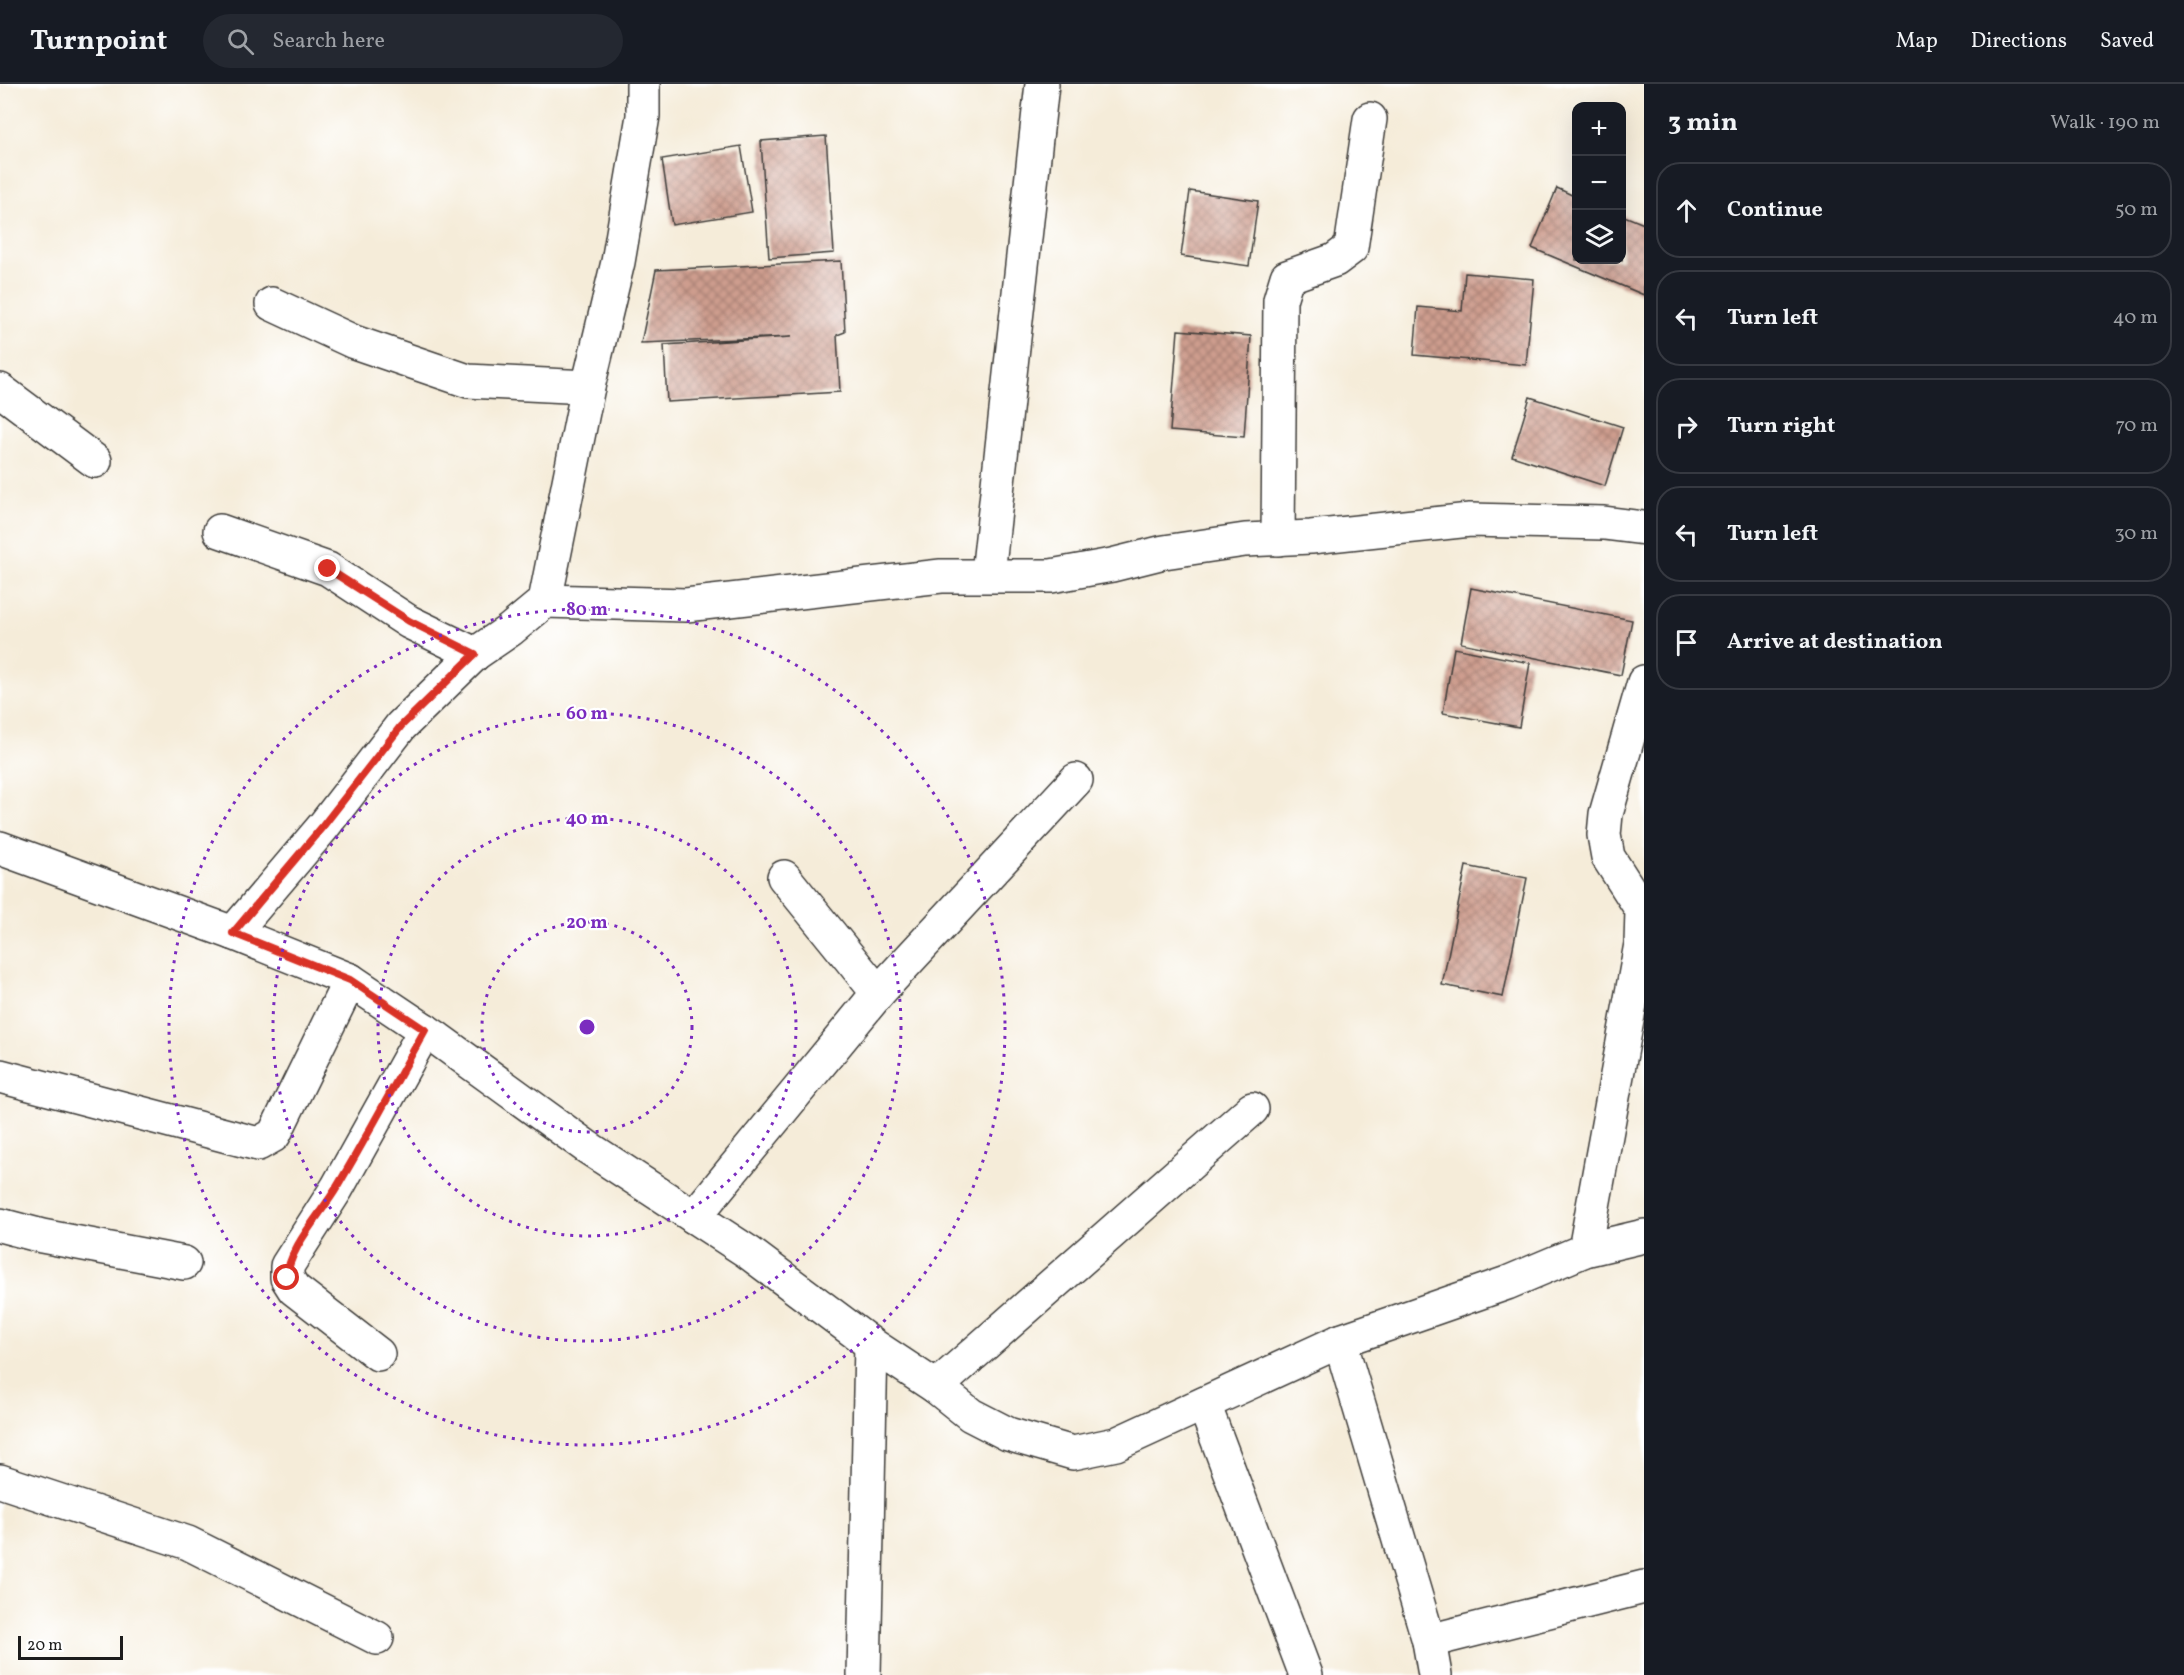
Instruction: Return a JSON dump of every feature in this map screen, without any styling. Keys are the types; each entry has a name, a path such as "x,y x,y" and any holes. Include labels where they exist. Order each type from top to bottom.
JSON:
{"street":[{"path":"233,933 323,826 401,726 475,654 510,630 545,601 588,387 618,262 643,116 643,84"},
{"path":"988,574 1042,84"},
{"path":"1278,539 1282,286 1287,277 1335,260 1351,248 1370,119"},
{"path":"272,303 354,342 468,381 588,387"},
{"path":"0,390 95,461"},
{"path":"545,601 686,605 941,576 988,574 1051,576 1112,565 1164,552 1245,540 1278,539 1470,520 1604,524 1644,528"},
{"path":"220,531 328,569 409,621 475,654"},
{"path":"1585,1250 1641,944 1642,910 1608,856 1604,835 1606,814 1644,681"},
{"path":"694,1217 878,993 1076,780"},
{"path":"0,848 233,933 350,980 425,1030 586,1147 748,1252 871,1344 936,1387 970,1415 1008,1434 1073,1453 1116,1444 1340,1341 1507,1284 1585,1250 1644,1236"},
{"path":"784,877 878,993"},
{"path":"0,1076 258,1144 274,1135 350,980"},
{"path":"378,1354 294,1289 287,1278 287,1266 337,1188 425,1030"},
{"path":"936,1387 1252,1109"},
{"path":"0,1225 42,1236 184,1263"},
{"path":"1340,1341 1429,1641 1435,1675"},
{"path":"864,1675 871,1344"},
{"path":"1204,1404 1306,1675"},
{"path":"0,1480 188,1543 377,1638"},
{"path":"1429,1641 1644,1587"}],"building":[{"path":"826,136 834,253 769,258 761,141"},
{"path":"741,146 752,212 672,225 662,159"},
{"path":"1557,188 1572,195 1572,264 1626,264 1626,217 1644,224 1644,295 1532,248"},
{"path":"1190,191 1258,201 1249,266 1181,256"},
{"path":"841,261 845,332 837,335 840,392 667,402 664,345 791,337 641,343 656,270"},
{"path":"1465,273 1534,279 1526,365 1414,355 1418,307 1462,311"},
{"path":"1178,330 1251,336 1244,437 1170,431"},
{"path":"1530,397 1623,427 1605,486 1512,456"},
{"path":"1471,588 1632,620 1621,675 1461,643"},
{"path":"1454,648 1530,663 1519,727 1443,713"},
{"path":"1466,866 1527,878 1503,997 1442,985"}],"route":[{"path":"287,1278 287,1266 294,1252 337,1188 425,1030 350,980 233,933 323,826 401,726 475,654 409,621 328,569"}]}
